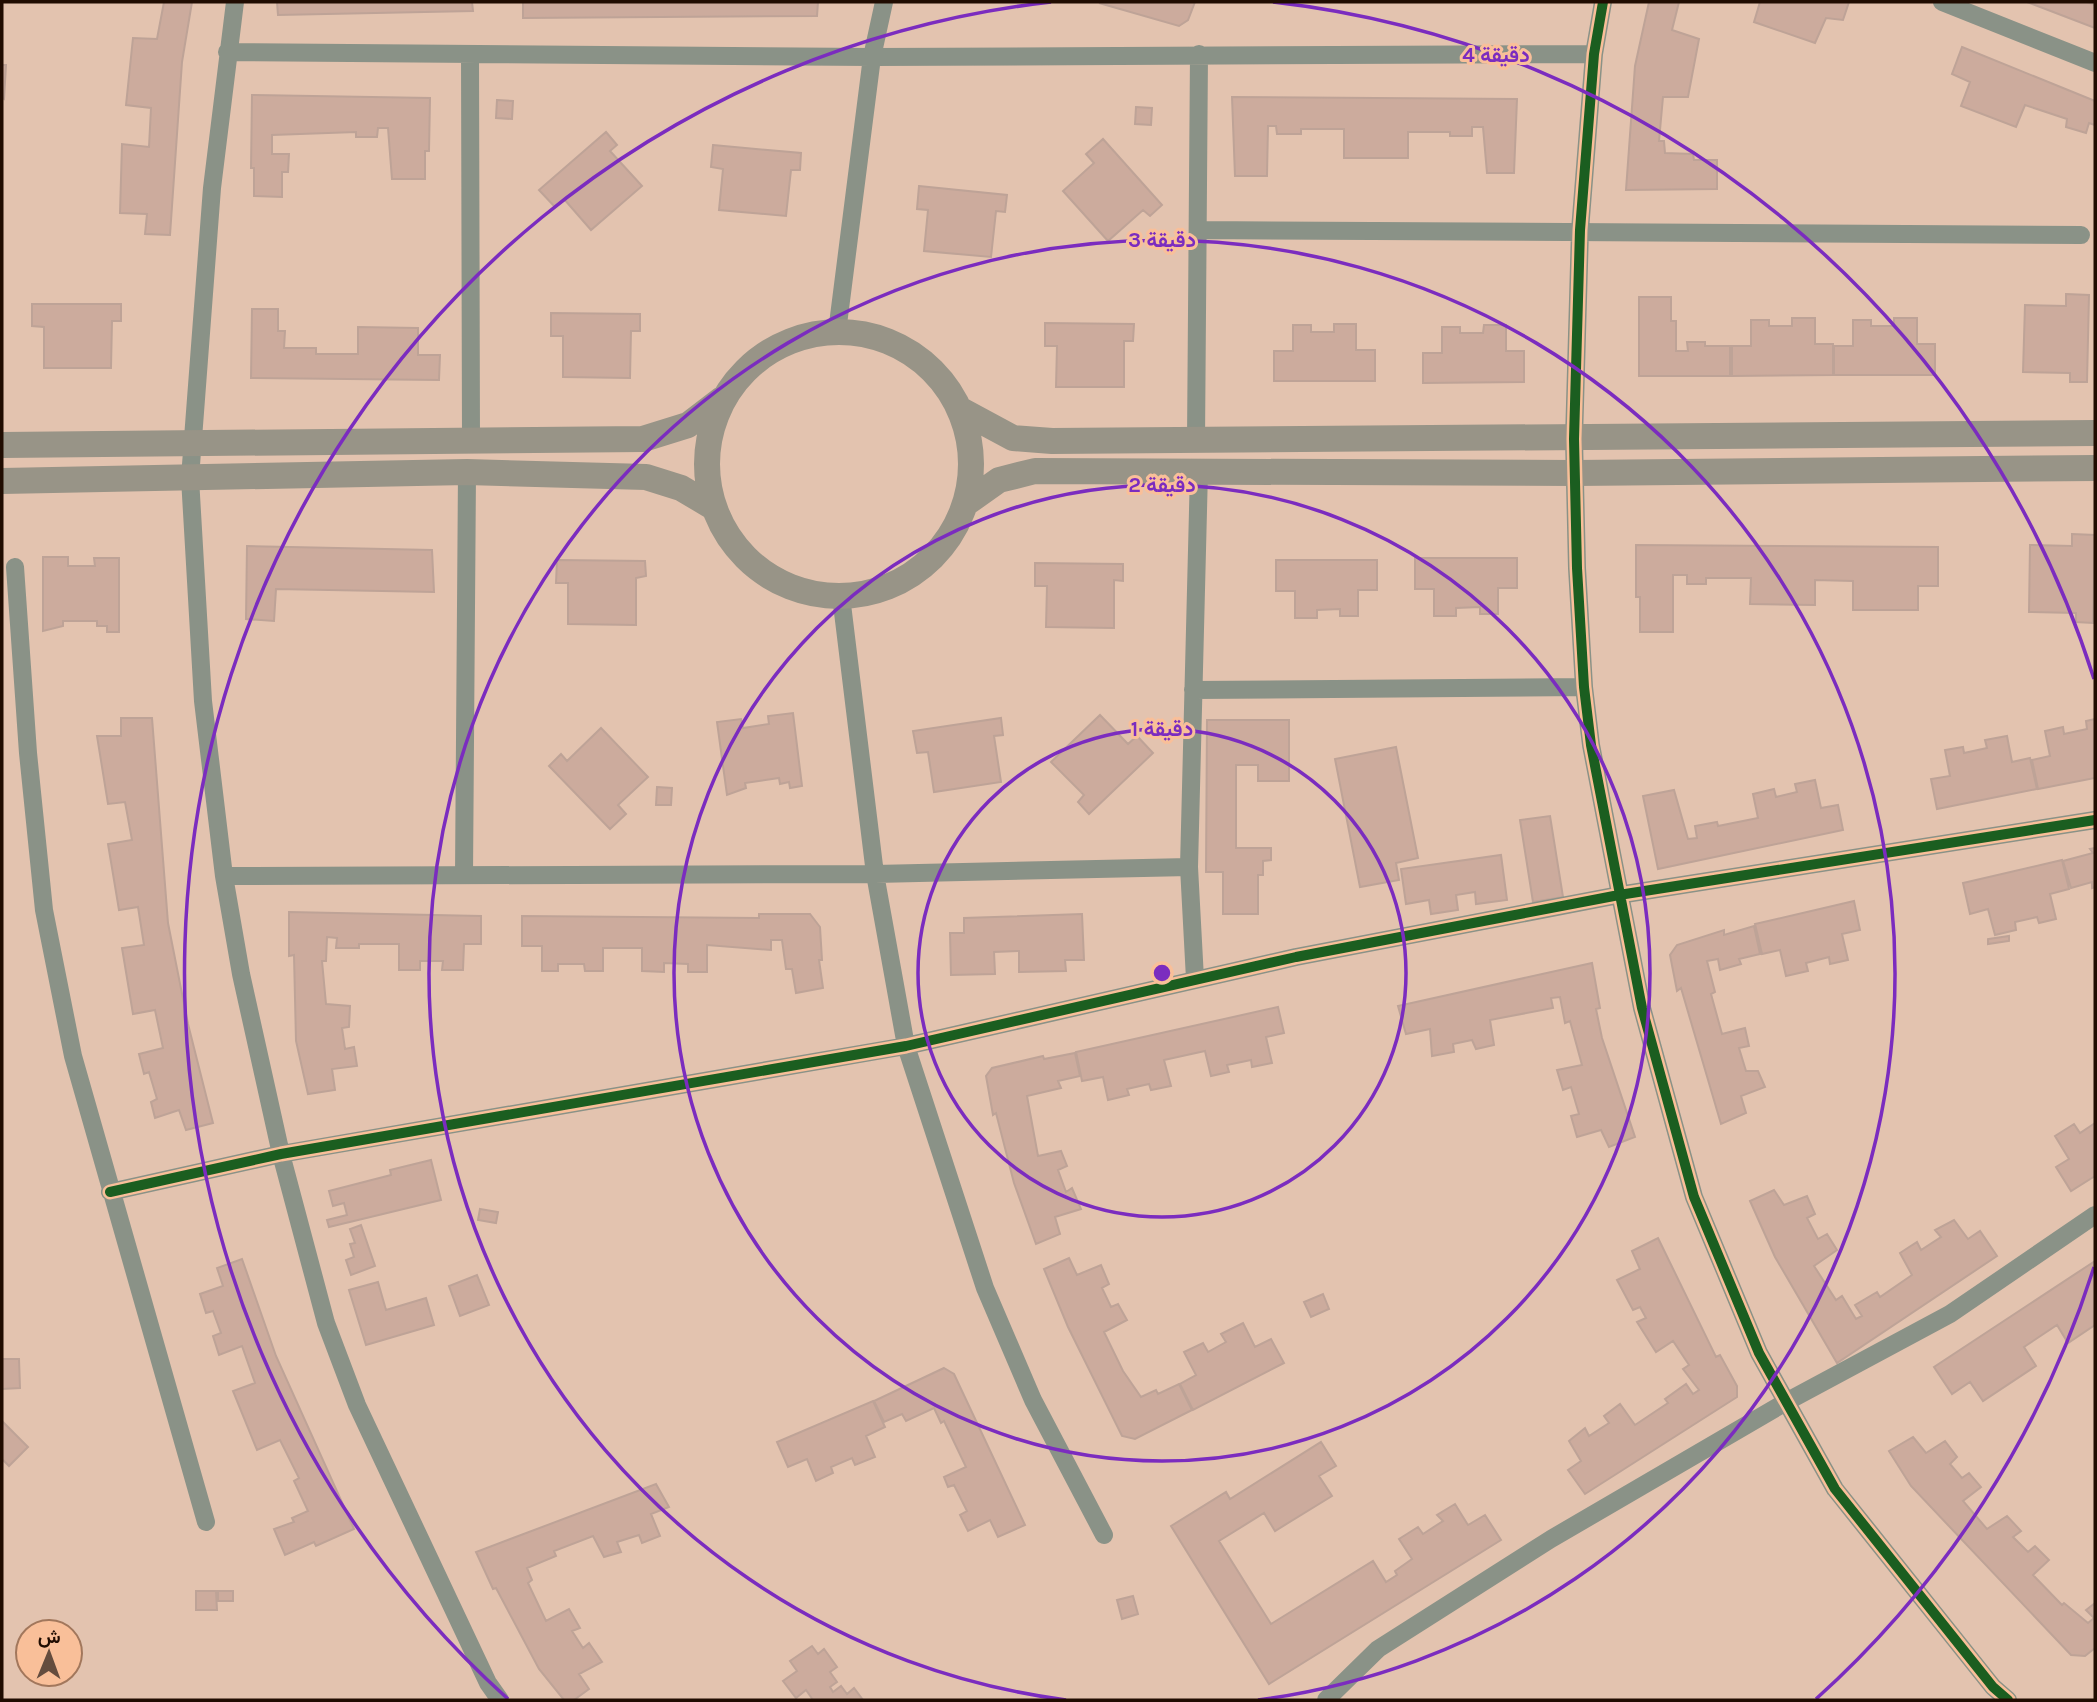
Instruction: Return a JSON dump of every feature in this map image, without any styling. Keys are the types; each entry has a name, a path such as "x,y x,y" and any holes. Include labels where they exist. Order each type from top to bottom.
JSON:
{"main road":[{"path":"837,332 887,341 917,357 941,381 959,409 970,446 971,466 965,504 949,537 918,570 877,590 841,596 804,592 755,567 730,540 713,507 706,458 712,425 726,395 739,377 773,349 815,334 837,332"},
{"path":"2,445 643,439 659,437 688,425 726,395"},
{"path":"959,409 1013,438 1052,441 2095,433"},
{"path":"965,504 999,480 1035,471 1576,473 2095,468"},
{"path":"2,481 467,472 646,477 681,488 713,507"}],"street":[{"path":"235,2 227,52 191,442 190,478 203,701 224,876 241,975 281,1154 326,1323 357,1405 488,1683 500,1700"},
{"path":"837,332 872,57 884,2"},
{"path":"1603,2 1594,54 1580,230 1574,439 1584,687 1602,811 1642,1008 1694,1197 1759,1353 1835,1489 1993,1687 2008,1700"},
{"path":"1942,2 2095,63"},
{"path":"227,52 872,57 1594,54"},
{"path":"470,54 471,440"},
{"path":"1196,441 1199,54"},
{"path":"1198,230 1580,230 2081,235"},
{"path":"1195,979 1189,867 1199,471"},
{"path":"464,875 467,472"},
{"path":"15,567 28,753 44,910 73,1056 206,1522"},
{"path":"841,596 875,874 906,1046 985,1288 1033,1400 1104,1535"},
{"path":"1193,690 1584,687"},
{"path":"110,1192 281,1154 906,1046 1195,979 1619,895 2095,820"},
{"path":"224,876 875,874 1189,867"},
{"path":"1326,1700 1378,1649 1551,1539 1786,1402 1950,1314 2095,1215"}],"building":[{"path":"164,2 192,2 182,62 170,235 145,234 147,214 120,213 122,144 149,147 151,108 126,105 133,38 157,39"},
{"path":"277,2 472,2 473,11 278,15"},
{"path":"523,2 818,2 817,16 523,18"},
{"path":"1195,2 1188,20 1179,26 1099,3"},
{"path":"1649,2 1679,2 1672,30 1699,39 1688,97 1663,97 1659,141 1664,141 1665,153 1693,154 1694,160 1717,160 1717,189 1626,190 1635,66"},
{"path":"1760,2 1849,2 1843,20 1826,18 1815,43 1754,22"},
{"path":"2027,2 2087,2 2095,5 2095,28"},
{"path":"1962,47 2095,101 2095,125 2089,123 2086,133 2066,127 2067,119 2025,105 2016,127 1961,106 1970,82 1952,74"},
{"path":"2,65 6,65 4,99 2,98"},
{"path":"252,95 430,98 429,151 425,151 425,179 392,179 388,128 378,128 377,137 356,137 356,132 272,135 272,154 289,154 288,172 282,172 282,197 254,196 254,168 251,168"},
{"path":"1232,97 1517,99 1514,173 1487,173 1483,127 1472,127 1472,136 1450,136 1450,132 1408,132 1408,158 1344,158 1344,129 1301,129 1301,134 1277,134 1276,126 1268,126 1267,176 1235,176"},
{"path":"497,100 513,101 512,119 496,118"},
{"path":"1136,107 1152,108 1151,125 1135,124"},
{"path":"606,132 617,145 610,151 642,186 591,230 564,199 555,207 539,190"},
{"path":"1103,139 1162,205 1150,216 1143,210 1108,241 1063,191 1094,163 1086,154"},
{"path":"713,145 801,153 800,170 791,170 786,216 719,210 723,169 711,167"},
{"path":"919,186 1007,195 1005,212 996,211 991,257 924,251 928,210 917,209"},
{"path":"2066,294 2089,295 2087,382 2070,382 2070,373 2023,372 2025,305 2066,306"},
{"path":"1639,297 1671,297 1671,321 1676,321 1676,351 1688,351 1687,342 1705,342 1705,346 1730,346 1730,376 1639,376"},
{"path":"32,304 121,304 121,321 112,321 111,368 44,368 44,327 32,326"},
{"path":"252,309 278,309 278,331 285,331 284,348 316,348 316,354 358,354 358,327 418,328 418,355 440,355 439,380 251,378"},
{"path":"551,313 640,314 640,331 631,331 630,378 563,377 563,336 551,336"},
{"path":"1792,318 1815,318 1815,344 1833,344 1833,375 1732,376 1732,346 1751,346 1751,320 1769,320 1769,326 1792,326"},
{"path":"1894,318 1917,318 1917,344 1935,344 1935,375 1834,375 1834,346 1853,346 1853,320 1871,320 1871,326 1894,326"},
{"path":"1045,323 1134,324 1133,341 1124,341 1124,387 1056,387 1057,346 1045,346"},
{"path":"1334,324 1356,324 1356,350 1375,350 1375,381 1274,381 1274,351 1293,351 1293,325 1311,325 1311,332 1334,332"},
{"path":"1484,325 1506,325 1506,351 1524,351 1524,382 1423,383 1423,353 1442,353 1442,327 1460,327 1460,333 1483,333"},
{"path":"2072,534 2095,535 2093,623 2076,622 2076,613 2029,612 2030,545 2072,546"},
{"path":"1636,545 1938,547 1938,586 1918,586 1918,610 1853,610 1853,581 1815,580 1815,605 1750,604 1751,578 1706,578 1706,584 1687,584 1687,575 1673,575 1673,632 1640,632 1640,597 1636,597"},
{"path":"247,546 432,550 434,592 276,589 274,621 246,619"},
{"path":"43,557 68,557 68,566 95,566 94,558 119,558 119,632 107,632 107,626 97,626 97,621 63,621 63,626 43,631"},
{"path":"1415,558 1517,558 1517,588 1498,588 1498,614 1480,614 1480,607 1456,608 1456,616 1434,616 1434,589 1415,589"},
{"path":"557,560 645,561 646,576 636,578 636,625 568,624 568,583 556,583"},
{"path":"1276,560 1377,560 1377,590 1358,590 1358,616 1340,616 1340,609 1317,610 1317,618 1295,618 1295,591 1276,591"},
{"path":"1035,563 1123,564 1123,581 1114,580 1114,628 1046,627 1047,586 1035,586"},
{"path":"793,713 802,786 790,788 789,782 780,784 779,778 745,783 746,788 727,795 717,722 741,719 743,728 769,724 768,716"},
{"path":"1100,715 1128,744 1137,736 1153,753 1089,814 1078,802 1084,795 1051,762"},
{"path":"121,718 152,718 168,923 188,1024 213,1123 186,1130 179,1110 155,1118 151,1102 157,1099 149,1072 144,1074 139,1054 163,1048 155,1010 133,1014 122,948 144,945 138,907 119,910 108,844 132,840 125,802 108,804 97,736 121,736"},
{"path":"1001,718 1003,735 994,736 1001,782 934,792 928,752 917,753 913,731"},
{"path":"2095,719 2095,778 2038,789 2032,760 2050,756 2045,731 2063,727 2064,734 2087,729 2086,721"},
{"path":"1207,720 1289,720 1289,781 1258,781 1258,765 1236,765 1236,848 1271,848 1271,860 1263,861 1263,875 1258,875 1258,914 1223,914 1223,872 1206,872"},
{"path":"601,728 648,777 618,805 626,814 610,829 549,766 561,754 567,761"},
{"path":"2007,736 2012,762 2030,758 2037,789 1937,809 1931,779 1950,776 1945,750 1963,747 1964,753 1987,748 1985,740"},
{"path":"1396,747 1418,858 1396,863 1399,880 1360,887 1335,759"},
{"path":"1815,780 1821,808 1838,805 1843,830 1658,869 1643,796 1674,790 1688,839 1697,838 1695,826 1717,822 1718,826 1758,818 1753,794 1774,789 1776,797 1797,792 1795,784"},
{"path":"657,787 672,788 671,805 656,805"},
{"path":"1550,816 1563,897 1533,902 1520,820"},
{"path":"2095,848 2095,887 2092,888 2092,882 2071,888 2063,861 2093,853 2090,849"},
{"path":"1501,855 1507,900 1476,904 1475,892 1456,895 1458,910 1431,914 1429,900 1406,904 1401,869"},
{"path":"2062,860 2069,889 2050,894 2056,919 2039,923 2037,917 2015,922 2016,930 1995,935 1988,909 1970,914 1963,883"},
{"path":"1854,901 1860,930 1842,934 1848,960 1830,964 1829,957 1806,963 1808,971 1786,976 1780,950 1762,954 1755,924"},
{"path":"289,912 481,916 481,944 464,944 463,970 442,970 443,961 420,961 420,970 399,970 399,944 359,944 359,948 336,948 337,938 327,937 326,961 322,961 326,1004 350,1006 349,1027 342,1028 345,1049 354,1047 357,1066 332,1069 335,1090 308,1094 296,1041 294,955 289,956"},
{"path":"759,914 810,914 820,927 822,960 819,960 823,988 796,993 792,969 786,969 782,940 771,940 771,950 707,945 707,972 688,972 688,964 664,963 664,972 642,971 642,948 603,948 603,971 585,971 584,964 558,964 558,971 542,971 542,946 522,946 522,916 759,918"},
{"path":"1082,914 1084,960 1065,960 1066,971 1019,972 1019,951 994,952 995,974 951,975 950,933 964,933 964,918"},
{"path":"1754,926 1760,954 1739,959 1741,964 1720,970 1718,959 1707,961 1715,992 1711,994 1722,1034 1745,1028 1749,1046 1739,1048 1746,1071 1758,1071 1765,1087 1741,1096 1746,1113 1721,1124 1681,988 1677,991 1670,955 1677,945 1724,930 1724,935"},
{"path":"2009,936 2009,941 1988,944 1988,939"},
{"path":"1592,963 1600,1008 1596,1009 1602,1038 1635,1137 1609,1147 1601,1130 1577,1137 1571,1116 1579,1114 1571,1087 1563,1090 1557,1070 1582,1065 1570,1021 1565,1023 1560,997 1551,998 1553,1008 1490,1020 1494,1045 1476,1049 1472,1040 1453,1044 1454,1052 1432,1056 1430,1029 1406,1034 1398,1006"},
{"path":"1278,1007 1284,1033 1266,1037 1272,1063 1252,1067 1251,1060 1227,1065 1229,1072 1211,1076 1205,1051 1164,1060 1171,1086 1151,1090 1149,1084 1127,1089 1129,1095 1108,1100 1103,1077 1082,1081 1076,1052"},
{"path":"1075,1053 1080,1076 1058,1081 1061,1088 1027,1096 1038,1156 1061,1151 1067,1166 1058,1170 1066,1192 1072,1188 1081,1209 1055,1217 1060,1234 1036,1244 1014,1183 996,1113 993,1115 986,1076 992,1068 1043,1056 1044,1059"},
{"path":"2095,1123 2095,1176 2071,1191 2056,1167 2069,1159 2055,1136 2074,1124 2080,1133"},
{"path":"431,1160 441,1200 329,1227 327,1220 347,1215 344,1203 333,1206 329,1191 391,1175 390,1170"},
{"path":"1774,1190 1784,1205 1807,1196 1815,1214 1807,1218 1818,1239 1827,1234 1837,1250 1814,1266 1836,1300 1842,1296 1856,1319 1862,1316 1855,1305 1877,1292 1880,1297 1912,1275 1900,1253 1917,1242 1921,1250 1941,1237 1935,1230 1954,1220 1968,1239 1980,1231 1997,1256 1837,1363 1775,1257 1750,1201"},
{"path":"480,1209 498,1212 496,1223 478,1220"},
{"path":"361,1225 375,1266 351,1275 346,1260 354,1257 350,1244 355,1243 350,1229"},
{"path":"1658,1238 1716,1357 1720,1355 1737,1386 1737,1397 1585,1494 1568,1470 1581,1461 1569,1441 1585,1428 1589,1436 1609,1423 1604,1416 1620,1404 1635,1425 1668,1403 1665,1399 1686,1384 1693,1394 1699,1390 1683,1369 1689,1365 1673,1341 1656,1352 1637,1322 1646,1318 1640,1307 1633,1310 1617,1280 1640,1269 1632,1251"},
{"path":"1069,1258 1077,1275 1101,1265 1109,1284 1102,1288 1111,1307 1118,1304 1127,1320 1104,1332 1123,1371 1141,1397 1156,1390 1158,1394 1179,1384 1192,1410 1135,1439 1122,1436 1068,1327 1044,1269"},
{"path":"242,1259 276,1356 354,1529 316,1546 314,1542 285,1555 274,1529 294,1522 292,1518 308,1511 294,1481 299,1478 280,1440 257,1450 233,1391 255,1383 242,1346 219,1355 213,1336 221,1333 213,1311 206,1313 200,1294 223,1286 217,1268"},
{"path":"2095,1261 2095,1325 2068,1343 2057,1325 2024,1347 2036,1366 1983,1401 1970,1382 1952,1394 1934,1367"},
{"path":"477,1275 489,1305 460,1316 449,1286"},
{"path":"378,1282 386,1310 426,1298 434,1325 366,1345 349,1290"},
{"path":"1323,1294 1329,1309 1311,1317 1304,1302"},
{"path":"1243,1323 1255,1347 1271,1339 1284,1363 1193,1410 1180,1384 1196,1375 1184,1352 1203,1343 1208,1352 1226,1342 1221,1334"},
{"path":"2,1359 19,1359 20,1388 2,1389"},
{"path":"944,1368 954,1374 1025,1525 998,1537 990,1520 968,1531 960,1515 967,1511 954,1485 948,1487 944,1477 966,1467 944,1421 941,1423 934,1408 906,1421 902,1414 884,1422 874,1401"},
{"path":"873,1401 885,1427 866,1436 875,1457 855,1465 852,1458 831,1467 833,1473 816,1481 807,1459 788,1467 777,1442"},
{"path":"2,1421 28,1447 9,1466 2,1459"},
{"path":"1913,1437 1926,1453 1945,1441 1957,1457 1950,1464 1962,1478 1969,1473 1981,1487 1963,1501 1987,1529 2007,1516 2021,1531 2013,1537 2028,1552 2035,1546 2049,1560 2033,1575 2062,1605 2064,1603 2088,1623 2094,1618 2086,1610 2095,1603 2095,1648 2085,1656 2071,1655 1911,1486 1889,1451"},
{"path":"1321,1442 1336,1466 1319,1476 1332,1496 1275,1531 1264,1513 1219,1541 1271,1624 1373,1561 1386,1582 1397,1575 1395,1571 1412,1559 1399,1539 1418,1527 1423,1534 1443,1521 1437,1515 1455,1504 1468,1525 1485,1515 1501,1540 1269,1684 1171,1526 1226,1492 1230,1499"},
{"path":"656,1484 669,1507 651,1514 660,1536 642,1543 639,1535 617,1542 621,1552 604,1557 593,1536 554,1551 556,1556 527,1568 532,1580 528,1583 546,1621 569,1609 580,1628 572,1631 583,1648 589,1643 602,1662 579,1674 589,1689 574,1700 564,1700 539,1669 496,1588 493,1589 476,1552"},
{"path":"196,1591 216,1591 217,1610 196,1610"},
{"path":"218,1591 233,1591 233,1601 218,1601"},
{"path":"1133,1596 1138,1614 1122,1619 1117,1600"},
{"path":"812,1646 818,1654 824,1649 837,1667 830,1672 837,1682 830,1687 833,1692 841,1686 847,1694 854,1688 863,1700 813,1700 806,1690 796,1698 783,1681 797,1671 790,1661"}],"cycle path":[{"path":"1603,2 1594,54 1580,230 1574,439 1577,568 1584,687 1591,745 1642,1008 1694,1197 1759,1353 1835,1489 1993,1687 2008,1700"},
{"path":"110,1192 281,1154 906,1046 1296,957 1619,895 2095,820"}]}
